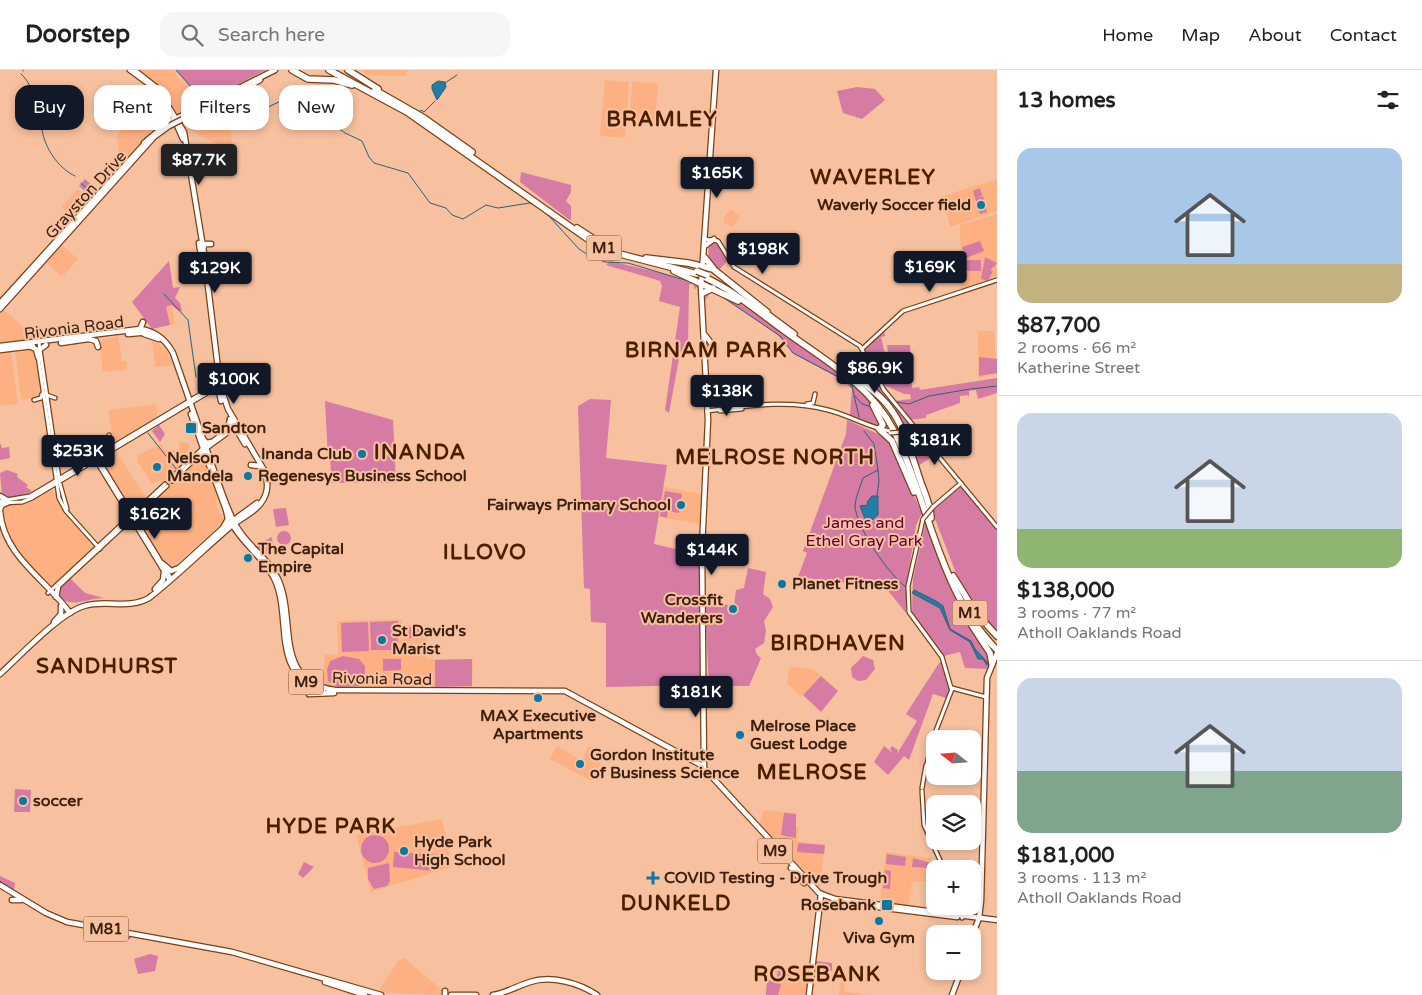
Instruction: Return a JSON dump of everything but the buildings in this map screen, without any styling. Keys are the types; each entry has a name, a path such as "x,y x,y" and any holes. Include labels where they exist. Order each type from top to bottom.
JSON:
{"highway":[{"path":"293,70 308,78 347,83 378,96"},
{"name":"M1","path":"329,70 423,120"},
{"name":"M1","path":"338,70 395,101 594,239 614,248 728,286 774,318 875,397 895,426 952,574 969,611 997,646"},
{"path":"348,70 395,101"},
{"name":"M1","path":"432,126 582,236 605,249 701,277 752,308 853,379 873,400 890,425 959,597 972,626 994,660"},
{"path":"704,258 715,270 774,318"},
{"path":"704,258 701,277 707,289 713,288 752,308"},
{"path":"701,277 715,270"},
{"path":"853,379 869,399 889,432 925,511"},
{"path":"853,379 886,401 908,430 931,518"},
{"path":"881,419 883,425 880,430 892,441"},
{"path":"952,574 968,603 995,635"}],"main road":[{"path":"132,70 154,88 176,118 182,133 203,248 217,387 230,420 262,466 267,480 264,498 249,514 216,534"},
{"name":"Grayston Drive","path":"245,85 275,70"},
{"name":"Grayston Drive","path":"1,307 138,150 169,126 281,70"},
{"path":"704,258 705,246 703,239 716,70"},
{"path":"251,85 260,80"},
{"path":"171,123 181,116"},
{"path":"171,123 176,118 181,117"},
{"name":"Grayston Drive","path":"1,307 152,139 168,124 181,118"},
{"path":"171,124 182,133"},
{"path":"138,150 158,130"},
{"path":"146,147 164,130"},
{"path":"183,130 210,322"},
{"path":"130,170 138,156"},
{"path":"121,162 128,162"},
{"path":"703,239 705,246"},
{"path":"705,246 714,240"},
{"path":"203,248 204,244 211,244"},
{"path":"701,277 709,412 704,545 704,768"},
{"path":"701,277 709,412 702,548 704,768"},
{"path":"144,322 141,331 159,337 158,329"},
{"path":"105,330 110,334"},
{"name":"Rivonia Road","path":"0,350 141,331"},
{"name":"Rivonia Road","path":"0,346 38,345 65,340 78,335 141,331 151,331 167,344 173,353 196,428 227,509 242,539 269,570 276,583 282,605 286,649 292,666 308,684 334,693 552,690"},
{"path":"705,334 710,343"},
{"path":"89,339 96,340 98,347"},
{"path":"29,347 36,349 38,357"},
{"path":"162,564 171,571 179,569 234,524 241,515 256,504 263,493 264,481 259,466 235,426 217,387"},
{"name":"Rivonia Road","path":"188,403 194,414 204,450 220,485 225,487 224,495 227,509"},
{"path":"194,414 196,428"},
{"path":"222,433 228,427 230,420"},
{"path":"202,438 207,443 212,442"},
{"path":"253,457 251,465 259,466"},
{"path":"214,470 214,477"},
{"path":"0,496 8,501 2,505 0,510 2,527 8,543 50,593 59,602 69,607 94,601 134,601 146,596 171,579"},
{"path":"227,509 234,516 241,515"},
{"path":"54,622 68,612 93,604 122,606 138,603 149,598 171,579 227,522 227,509"},
{"name":"Rivonia Road","path":"234,524 275,572 284,598 288,643 293,660 309,680 326,689 402,691 552,690"},
{"path":"222,534 232,531 242,539"},
{"path":"0,532 10,550 68,612"},
{"path":"155,589 163,580 164,572"},
{"path":"0,671 61,614 58,587"},
{"path":"284,598 291,606 287,608 286,613"},
{"path":"0,674 74,606"},
{"path":"981,899 986,698 987,683 994,660"},
{"path":"698,687 702,686 704,680"},
{"path":"326,689 344,693"},
{"path":"560,689 574,689"},
{"name":"M9","path":"552,690 560,689 571,693 704,768"},
{"name":"M9","path":"552,690 570,695 704,768 801,878 822,896 980,919"},
{"path":"309,694 334,693"},
{"name":"M81","path":"0,886 50,919 68,925 220,955 252,959 365,995"},
{"name":"M81","path":"0,886 46,913 68,922 232,952 381,995"},
{"path":"981,899 983,891 986,890"},
{"path":"11,894 12,900 21,900"},
{"path":"810,995 822,896"},
{"path":"970,917 978,915"},
{"path":"978,925 980,915"},
{"path":"977,925 980,915"},
{"name":"M9","path":"962,917 997,922"},
{"path":"563,976 565,982"},
{"path":"493,995 537,980 565,982 596,995"},
{"path":"954,995 959,980"},
{"path":"503,995 531,984 551,981 596,995"},
{"path":"451,995 476,995"}],"street":[{"path":"703,239 714,240 721,244 730,264 862,348 881,386 909,422 908,430"},
{"path":"862,348 906,310 997,280"},
{"path":"38,345 42,388 57,470 49,486"},
{"path":"38,345 48,404 59,492 64,508 102,548"},
{"path":"96,458 217,387"},
{"path":"0,502 26,497 49,486 217,387"},
{"path":"34,400 42,398 42,388"},
{"path":"46,393 53,398 48,404"},
{"path":"709,412 744,404 811,404 815,394"},
{"path":"796,404 834,412 880,430"},
{"path":"725,409 795,406 831,412 889,432 908,430 917,432 997,527"},
{"path":"908,430 909,422"},
{"path":"235,426 204,450 171,480 222,433 235,426"},
{"path":"908,430 930,446"},
{"path":"106,451 109,446 110,437 116,443 121,442"},
{"path":"96,458 171,579"},
{"path":"57,470 62,474 68,475"},
{"path":"60,488 68,475"},
{"path":"108,479 128,508 136,527 164,572 171,579"},
{"path":"58,481 67,509 102,548"},
{"path":"940,860 924,825 922,791 927,765 951,688 942,657 909,614 908,588 923,518 961,483"},
{"path":"50,593 58,587 102,548 166,485 141,507 102,548 50,593"},
{"path":"49,486 59,492"},
{"path":"128,508 133,512 141,507"},
{"path":"127,524 136,527"},
{"path":"951,688 986,698"}],"shaded area":[{"path":"137,70 174,70 176,76 187,85 181,85 181,113 176,113 171,105 171,85 158,85"},
{"path":"361,70 408,70 405,76 368,75"},
{"path":"605,80 629,82 625,138 600,136"},
{"path":"632,82 658,83 655,121 630,119"},
{"path":"121,130 154,130 129,157 119,156 117,137"},
{"path":"191,130 231,130 232,145 226,149"},
{"path":"997,179 997,211 950,227 943,196"},
{"path":"78,189 90,200 74,219 61,207"},
{"path":"731,209 740,217 732,227 724,222 724,217"},
{"path":"997,214 997,278 963,289 961,288 960,225"},
{"path":"62,245 78,259 62,277 46,262"},
{"path":"171,305 175,324 170,325 166,307"},
{"path":"3,310 39,340 0,345 0,313"},
{"path":"978,331 994,331 997,374 978,378"},
{"path":"118,336 122,361 126,361 127,370 103,372 101,340"},
{"path":"152,338 166,350 173,365 155,367"},
{"path":"30,348 35,351 41,396 21,400 15,350"},
{"path":"11,350 18,404 0,406 0,351"},
{"path":"156,404 157,419 118,442 113,440 108,410"},
{"path":"180,441 190,444 188,457 168,477 174,482 202,456 218,495 216,506 225,521 171,568 164,564 138,521 140,513 168,488 160,480 152,484 137,461 138,455 161,444 165,451 168,449 178,451"},
{"path":"116,451 147,499 135,510 130,509 101,461"},
{"name":"Fairways Primary School","path":"663,487 703,494 701,524 659,517"},
{"path":"52,489 63,509 97,546 50,589 15,551 3,533 1,510 2,506 25,503"},
{"name":"St David's Marist","path":"402,619 402,625 426,625 427,659 473,659 472,689 335,688 323,684 325,655 338,654 337,621"},
{"path":"789,667 813,669 821,676 801,696 787,683"},
{"name":"Gordon Institute of Business Science","path":"557,746 581,760 589,746 605,755 591,781 550,759"},
{"path":"763,810 797,813 795,826 799,827 797,841 825,845 819,891 759,826"},
{"name":"Hyde Park High School","path":"442,819 452,867 371,892 356,835"},
{"path":"886,852 932,858 932,860 926,860 926,882 912,881 909,906 880,901"},
{"path":"404,958 442,990 444,995 382,993 379,991 399,960"},
{"path":"771,967 812,971 809,995 765,995"},
{"path":"841,975 846,976 844,991 866,995 839,995"}],"green space":[{"path":"176,70 266,70 236,85 189,85"},
{"path":"857,87 875,89 885,100 862,119 843,113 837,91"},
{"path":"521,172 571,185 571,192 566,201 571,206 571,221 520,182"},
{"path":"85,179 99,192 93,197 79,186"},
{"name":"Waverly Soccer field","path":"980,188 982,195 977,198 983,196 987,212 980,214 973,191"},
{"path":"980,241 984,251 966,258 962,247"},
{"path":"709,242 719,244 727,261 719,270 708,261"},
{"path":"985,257 997,263 992,267 991,271 993,271 988,281 981,279"},
{"path":"962,260 981,260 981,271 962,271"},
{"path":"169,261 173,288 180,287 175,298 180,303 182,311 171,305 166,307 170,325 152,329 132,302"},
{"path":"610,261 665,274 699,286 695,289 693,284 689,286 688,344 680,353 669,413 665,410 680,307 659,301 662,286 660,281 606,265"},
{"path":"710,289 743,305 765,319 834,369 867,398 881,424 879,427 850,415 852,389 844,381 794,354 778,335 714,291 711,291 705,301 706,292"},
{"path":"884,330 885,336 881,337 885,354 888,354 887,345 910,345 912,388 919,387 920,390 997,378 997,393 978,399 976,390 969,391 969,397 967,395 960,396 960,403 926,415 926,418 909,420 894,401 911,399 910,394 904,394 882,384 864,348"},
{"path":"862,353 880,389 908,423 907,428 903,426 869,386 846,368 857,354"},
{"path":"979,357 997,359 997,373 979,376"},
{"path":"590,399 611,400 606,458 667,465 654,544 698,554 700,560 702,683 700,685 606,687 606,623 591,622 590,589 584,588 578,406"},
{"name":"Inanda Club","path":"325,401 393,420 396,483 332,483 330,459 328,459"},
{"name":"James and Ethel Gray Park","path":"847,420 887,438 922,513 916,525 908,576 906,613 886,588 798,577 807,553 803,551 846,434"},
{"path":"159,425 165,434 160,442 152,431"},
{"path":"915,432 935,455 918,466 907,437"},
{"path":"0,443 2,448 9,447 10,458 0,460"},
{"path":"7,470 18,474 17,477 28,485 26,487 32,491 17,498 9,498 2,495 0,473"},
{"path":"961,486 997,529 997,633 975,610 959,581 932,511"},
{"path":"665,491 682,494 679,513 668,511 667,518 660,516"},
{"path":"286,508 289,525 276,527 273,509"},
{"path":"926,520 953,592 989,654 991,663 988,669 965,668 960,652 944,656 912,613 913,579"},
{"path":"284,531 289,533 291,538 289,543 284,545 279,543 277,538 279,533"},
{"path":"272,537 273,548 263,556 256,546"},
{"path":"748,568 766,572 763,594 770,599 773,607 764,621 766,631 764,643 755,649 757,655 761,658 749,686 709,686 705,608 707,606 720,607 723,604 734,606 736,590 744,588"},
{"path":"70,578 85,593 104,598 80,602 63,600 58,596 60,588"},
{"path":"398,621 398,650 371,650 370,622"},
{"path":"368,622 369,651 342,652 341,623"},
{"path":"409,627 423,627 423,632 416,632 416,638 409,638"},
{"path":"343,656 359,659 365,666 365,681 359,686 338,687 328,681 327,670 330,661"},
{"path":"863,656 873,660 875,669 866,680 858,681 852,677 851,668"},
{"path":"383,659 401,659 401,670 383,671"},
{"path":"472,659 472,686 435,687 435,660"},
{"path":"942,662 950,689 946,702 946,698 933,694 909,760 904,756 888,775 874,762 884,746 893,753 890,749 892,746 898,750 897,754 917,721 906,714 939,663"},
{"path":"821,676 838,691 821,712 803,695"},
{"name":"soccer","path":"15,789 31,790 30,812 14,812"},
{"path":"784,813 796,814 796,838 781,835"},
{"path":"375,835 385,839 389,849 385,859 375,863 365,859 361,849 365,839"},
{"path":"798,843 825,845 824,854 797,852"},
{"path":"394,852 442,855 441,868 434,871 393,867"},
{"path":"887,854 906,857 905,866 886,864"},
{"path":"913,858 926,862 926,868 912,867"},
{"path":"304,862 314,867 303,878 298,874"},
{"path":"389,863 390,881 387,886 374,889 368,879 368,868"},
{"path":"885,870 891,871 890,889 883,888"},
{"path":"0,876 15,883 14,890 0,883"},
{"path":"150,954 158,956 155,971 138,974 134,959"},
{"path":"816,961 832,963 832,971 816,969"},
{"path":"778,969 797,971 795,982 777,979"},
{"path":"767,980 781,984 778,995 766,995"}],"water":[{"path":"438,81 445,82 446,87 437,100 432,85"},
{"path":"872,496 878,496 878,515 867,524 860,506 868,505 867,502"},
{"path":"914,590 943,606 950,629 971,641 975,649 988,663 987,665 983,659 978,659 970,642 950,630 940,608 912,593"}],"waterway":[{"path":"176,70 189,85"},
{"path":"21,74 29,84 43,118 42,130 49,150 58,163 75,176"},
{"path":"445,83 457,75"},
{"path":"269,107 281,101 287,102 308,112 312,120 319,125 331,123 345,133 362,141 369,157 374,163 408,173 430,203 446,208 452,215 463,219 486,205 498,208 530,203 538,207"},
{"path":"419,112 421,110 424,112 435,101"},
{"path":"81,183 94,196"},
{"path":"547,214 579,249 591,257 605,262 628,263 691,282"},
{"path":"164,294 188,320 196,377"},
{"path":"724,298 780,336 793,353 848,382 852,386 859,417"},
{"path":"971,389 997,386"},
{"path":"896,402 909,404 929,396 970,389"},
{"path":"855,396 862,404 872,407"},
{"path":"864,431 874,444 878,470 863,478 855,505 856,514 867,537 882,561 906,587"},
{"path":"148,433 177,470"},
{"path":"877,496 878,470"},
{"path":"180,473 189,481"}],"place":[{"name":"Waverly Soccer field","path":"981,205"},
{"name":"Sandton","path":"191,428"},
{"name":"Inanda Club","path":"362,454"},
{"name":"Nelson Mandela","path":"157,467"},
{"name":"Regenesys Business School","path":"248,476"},
{"name":"Fairways Primary School","path":"681,505"},
{"name":"The Capital Empire","path":"248,558"},
{"name":"Planet Fitness","path":"782,584"},
{"name":"Crossfit Wanderers","path":"733,609"},
{"name":"St David's Marist","path":"382,640"},
{"name":"MAX Executive Apartments","path":"538,698"},
{"name":"Melrose Place Guest Lodge","path":"740,735"},
{"name":"Gordon Institute of Business Science","path":"580,764"},
{"name":"soccer","path":"23,801"},
{"name":"Hyde Park High School","path":"404,851"},
{"name":"COVID Testing - Drive Trough","path":"653,878"},
{"name":"Rosebank","path":"887,905"},
{"name":"Viva Gym","path":"879,921"}],"district":[{"name":"BRAMLEY","path":"662,119"},
{"name":"WAVERLEY","path":"873,177"},
{"name":"BIRNAM PARK","path":"706,350"},
{"name":"INANDA","path":"420,452"},
{"name":"MELROSE NORTH","path":"775,457"},
{"name":"ILLOVO","path":"485,552"},
{"name":"BIRDHAVEN","path":"838,643"},
{"name":"SANDHURST","path":"107,666"},
{"name":"MELROSE","path":"812,772"},
{"name":"HYDE PARK","path":"331,826"},
{"name":"DUNKELD","path":"676,903"},
{"name":"ROSEBANK","path":"817,974"}]}
